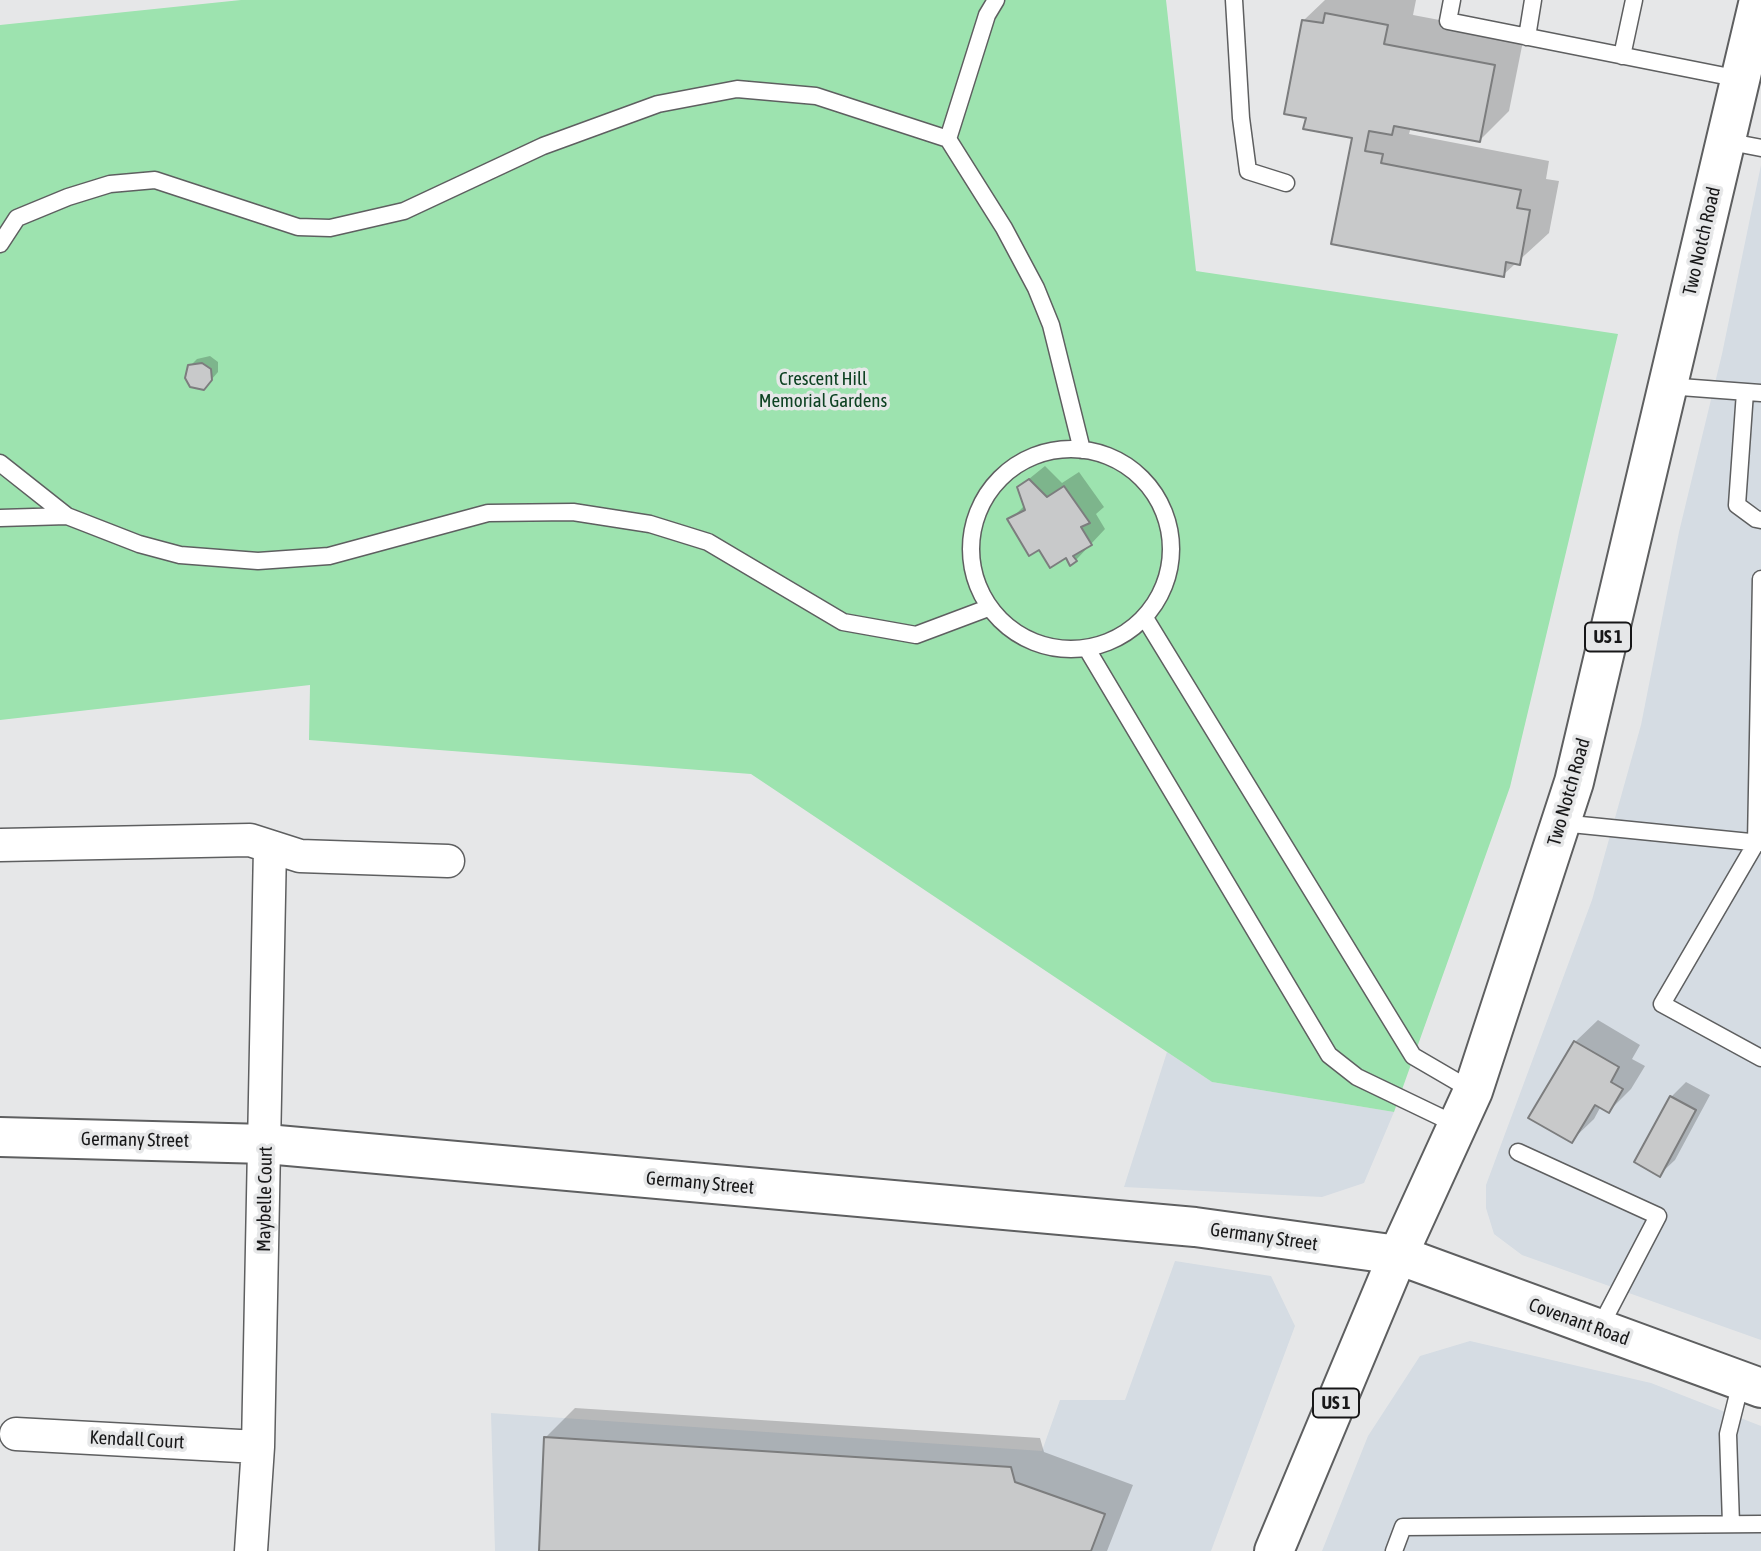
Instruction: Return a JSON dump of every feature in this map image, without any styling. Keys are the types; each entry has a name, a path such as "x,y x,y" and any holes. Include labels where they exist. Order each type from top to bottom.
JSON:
{"street":[{"name":"Two Notch Road","path":"1274,1551 1398,1255 1465,1108 1574,782 1667,386 1743,144 1740,79 1759,0"},
{"path":"0,845 250,841 300,856 448,861"},
{"name":"Maybelle Court","path":"251,1551 258,1447 270,847"},
{"name":"Germany Street","path":"0,1137 266,1144 1195,1227 1398,1255"},
{"name":"Covenant Road","path":"1398,1255 1751,1385"},
{"name":"Kendall Court","path":"16,1434 258,1447"}],"lane":[{"path":"948,139 987,15 996,0"},
{"path":"1234,0 1241,118 1248,171 1286,183"},
{"path":"1452,0 1448,21 1740,79"},
{"path":"1527,37 1533,0"},
{"path":"1622,56 1634,0"},
{"path":"0,243 8,218 110,184 155,180 298,227 330,228 404,211 542,146 657,104 737,89 816,96 948,139 1004,228 1036,288 1051,325 1083,450"},
{"path":"1667,386 1753,392 1737,505 1761,520"},
{"path":"1057,450 1083,450 1123,463 1146,483 1167,519 1172,546 1170,568 1160,596 1144,618 1114,640 1087,649 1074,650 1034,644 1008,628 988,608 971,565 974,523 982,501 1002,476 1031,457 1057,450"},
{"path":"0,463 67,516 139,544 180,555 258,561 340,553 488,513 573,512 650,524 708,542 843,622 916,635 988,608"},
{"path":"0,518 67,516"},
{"path":"1761,579 1759,843 1662,1004 1761,1058"},
{"path":"1144,618 1413,1056 1465,1108"},
{"path":"1087,649 1329,1055 1357,1077 1465,1108"},
{"path":"1561,823 1759,843"},
{"path":"1518,1152 1658,1216 1599,1329"},
{"path":"1731,1524 1728,1434 1751,1385"},
{"path":"1394,1551 1403,1527 1761,1524"}],"shaded area":[{"path":"1761,165 1761,1340 1522,1255 1494,1234 1486,1208 1486,1185 1592,900 1641,725 1679,532 1722,354"},
{"path":"1167,1052 1212,1082 1394,1112 1364,1183 1322,1197 1124,1187"},
{"path":"1175,1261 1271,1276 1295,1326 1211,1551 495,1551 491,1413 1042,1451 1060,1400 1125,1400"},
{"path":"1470,1341 1651,1383 1761,1426 1761,1551 1322,1551 1368,1436 1420,1356"}],"green space":[{"name":"Crescent Hill Memorial Gardens","path":"241,0 1166,0 1196,271 1618,334 1510,787 1394,1112 1212,1082 751,774 309,740 310,685 0,720 0,25"}],"building":[{"path":"1325,13 1388,25 1384,44 1495,65 1480,142 1394,126 1392,135 1369,131 1365,151 1383,154 1381,163 1521,190 1517,208 1530,210 1520,265 1506,262 1504,277 1331,244 1352,138 1303,129 1306,118 1284,114 1302,20 1323,23"},
{"path":"202,363 211,369 212,380 204,390 190,387 185,378 188,365"},
{"path":"1029,479 1047,497 1064,486 1090,523 1081,527 1092,545 1073,556 1077,561 1070,566 1066,558 1050,568 1039,550 1029,556 1007,519 1025,510 1017,487"},
{"path":"1574,1041 1619,1067 1611,1082 1623,1089 1609,1113 1595,1105 1572,1143 1528,1118"},
{"path":"1670,1096 1696,1110 1660,1177 1634,1162"},
{"path":"544,1437 1011,1467 1015,1482 1105,1514 1091,1551 539,1551"}]}
